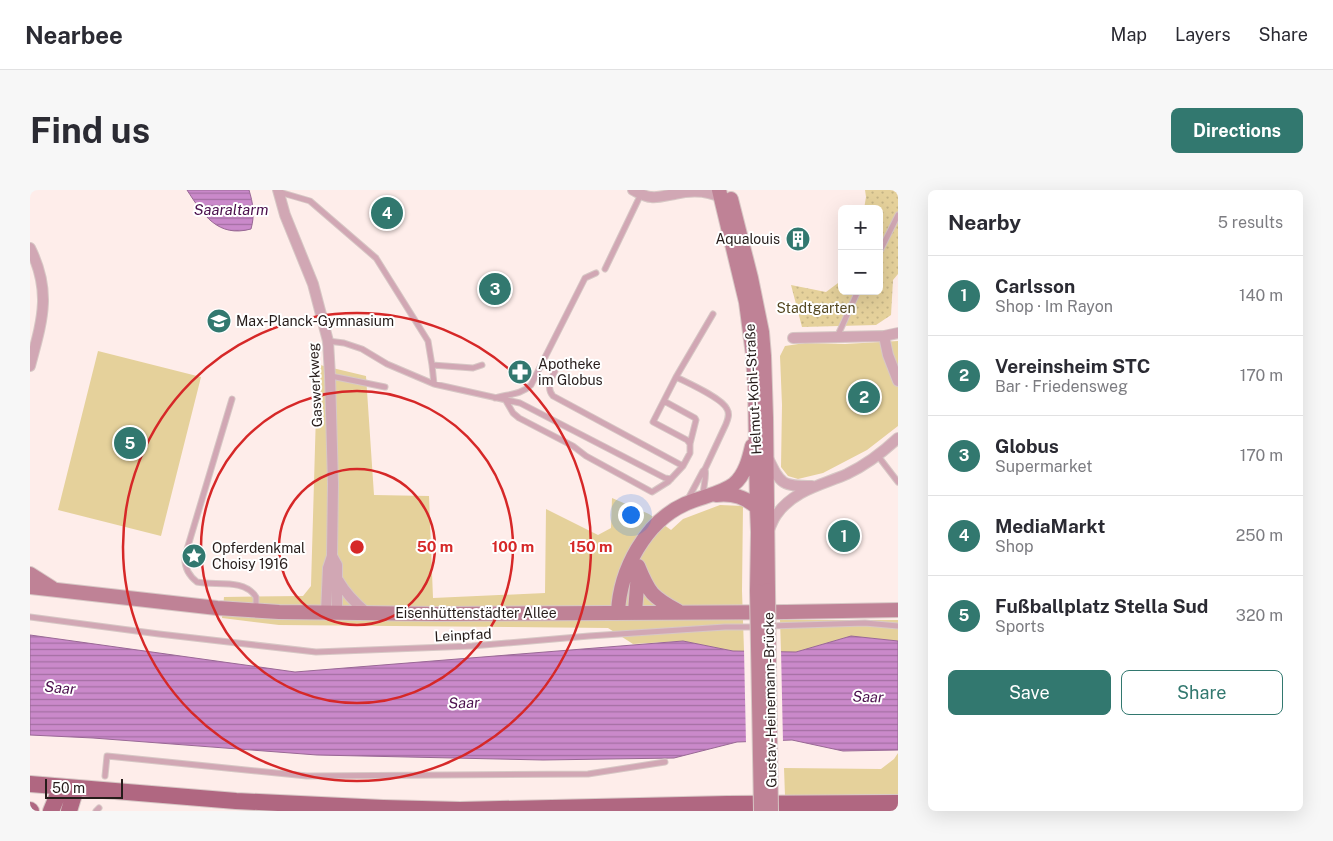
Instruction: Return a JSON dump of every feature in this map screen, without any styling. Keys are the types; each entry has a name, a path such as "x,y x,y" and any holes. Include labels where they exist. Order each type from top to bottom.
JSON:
{"main road":[{"path":"30,784 236,802 462,810 727,804 898,803"},
{"path":"52,811 68,787"},
{"path":"68,787 69,811"}],"street":[{"name":"Gaswerkweg","path":"278,191 285,215 313,284 328,341 333,484 332,556 328,568 331,613"},
{"path":"637,192 649,197 672,192 700,191 723,193"},
{"name":"Helmut-Kohl-Straße","path":"723,193 748,314 753,355 757,508 762,591"},
{"name":"Helmut-Kohl-Straße","path":"723,193 752,278 762,332 768,533 762,591"},
{"path":"30,248 41,274 44,296 42,318 30,366"},
{"path":"793,338 836,338 898,334"},
{"path":"884,336 888,355 898,381"},
{"path":"618,612 621,588 629,565 649,532 657,523 685,504 735,483 742,474 749,457 756,426"},
{"path":"768,533 777,514 796,496 813,486 846,474 866,464 898,438"},
{"path":"766,453 777,477 783,482 796,486 813,486"},
{"path":"703,497 723,494 738,496 757,508"},
{"path":"635,612 638,584 638,550"},
{"name":"Gaswerkweg","path":"331,613 338,579 337,565 332,556"},
{"path":"638,566 645,584 653,595 681,612"},
{"name":"Eisenhüttenstädter Allee","path":"30,574 54,590"},
{"name":"Gaswerkweg","path":"338,579 347,594 367,613"},
{"name":"Eisenhüttenstädter Allee","path":"30,587 217,608 331,613 898,610"},
{"name":"Gustav-Heinemann-Brücke","path":"761,811 762,591"},
{"name":"Gustav-Heinemann-Brücke","path":"762,591 771,811"}],"lane":[{"path":"297,197 299,190"},
{"path":"278,191 310,200 376,258 428,341 434,384"},
{"path":"604,269 637,192"},
{"path":"881,250 898,216"},
{"path":"495,398 527,390 531,385 586,278 595,273"},
{"path":"836,338 856,295"},
{"path":"690,444 687,440 653,422 676,377 713,314"},
{"path":"328,341 344,343 362,349 388,364 434,384 529,407 665,478 671,478"},
{"path":"432,365 473,368 482,365"},
{"path":"555,371 549,386 550,393 554,396 683,466"},
{"path":"330,376 385,387"},
{"path":"676,377 722,402 729,411 729,417 705,469 685,504"},
{"path":"232,399 185,556 185,562 187,572 197,582 240,586 248,589 255,596 256,611"},
{"path":"506,401 513,413 519,418 573,446 586,456 650,492 671,478 683,466 690,453 690,444 696,420 664,401"},
{"path":"878,456 898,482"},
{"path":"703,497 705,469"},
{"name":"Leinpfad","path":"30,617 316,652 472,646 725,627 865,624 898,626"},
{"path":"105,776 107,756 307,776 588,774 666,762"}],"green space":[{"name":"Stadtgarten","path":"865,190 898,190 898,274 893,280 891,315 876,325 802,327 791,285 826,292 838,283 838,295 883,295 883,205 865,205"},
{"path":"898,341 898,426 867,450 823,473 798,479 788,476 781,467 782,405 780,356 785,346 805,343 845,344"},
{"path":"98,351 201,377 161,536 58,510"},
{"path":"320,365 366,376 374,495 429,496 433,598 545,593 546,509 598,535 611,528 612,498 649,514 671,530 683,519 720,505 743,506 742,591 744,651 733,651 683,641 633,644 608,628 279,625 222,618 224,597 303,596 311,586 316,413 315,374"},
{"path":"780,620 898,620 898,641 851,636 796,652 781,652"},
{"path":"898,753 898,794 785,796 784,768 881,769 894,759"}],"water":[{"name":"Saaraltarm","path":"187,190 249,190 253,209 251,229 239,231 220,227 206,216"},
{"name":"Saar","path":"30,635 295,672 683,641 733,651 796,652 851,636 898,641 898,750 843,751 792,740 737,742 674,758 543,760 317,755 30,735"}],"pier":[{"path":"744,649 781,650 783,743 746,744"}],"place":[{"name":"MediaMarkt","path":"387,213"},
{"name":"Aqualouis","path":"798,239"},
{"name":"Globus","path":"495,289"},
{"name":"Max-Planck-Gymnasium","path":"219,321"},
{"name":"Apotheke im Globus","path":"520,372"},
{"name":"Vereinsheim STC","path":"864,397"},
{"name":"Fußballplatz Stella Sud","path":"130,443"},
{"name":"Carlsson","path":"844,536"},
{"name":"Opferdenkmal Choisy 1916","path":"194,556"}]}
